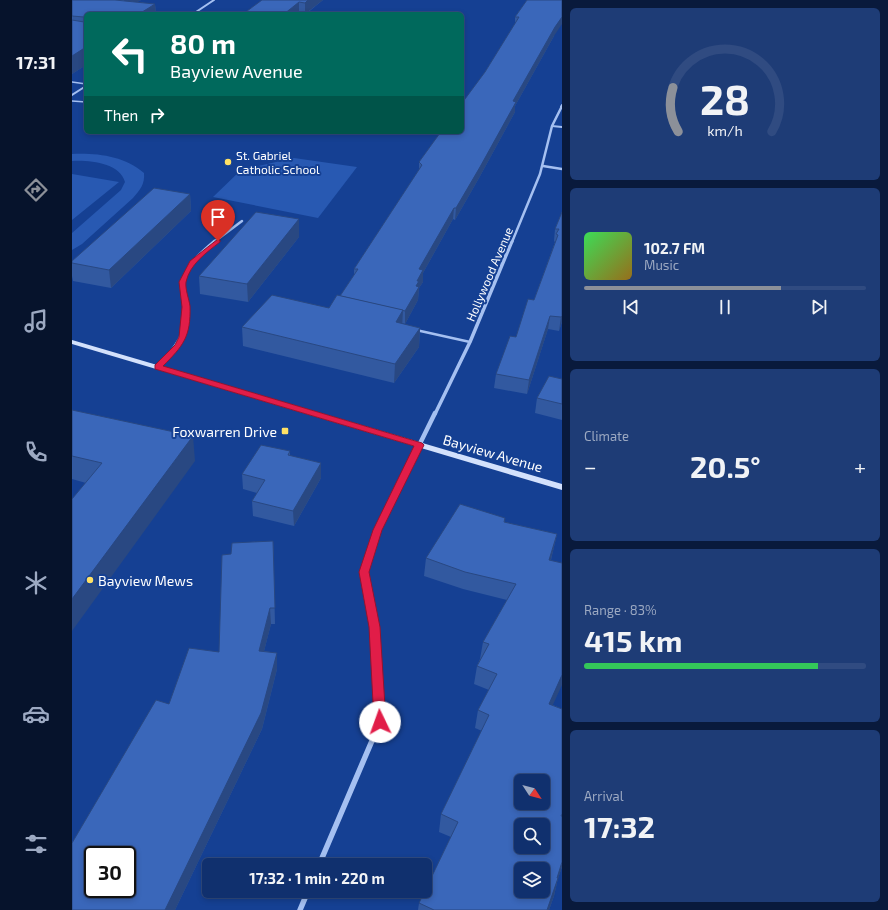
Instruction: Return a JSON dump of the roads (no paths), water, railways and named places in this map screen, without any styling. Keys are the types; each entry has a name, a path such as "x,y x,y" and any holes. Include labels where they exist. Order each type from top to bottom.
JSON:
{"main road":[{"name":"Bayview Avenue","path":"72,342 562,487"}],"street":[{"path":"196,12 214,0"},
{"path":"72,95 84,86"},
{"name":"Hollywood Avenue","path":"419,445 470,342 543,166 552,126 562,105"},
{"path":"543,166 562,169"},
{"path":"157,367 178,346 183,337 186,307 182,282 193,261 242,221"},
{"path":"322,858 380,722 375,627 364,572 378,530 419,445"},
{"path":"300,910 305,898"}],"lane":[{"path":"72,82 84,85"},
{"path":"72,100 84,102"},
{"path":"552,126 562,126"},
{"path":"411,329 470,342"}],"place":[{"name":"St. Gabriel Catholic School","path":"228,162"},
{"name":"Foxwarren Drive","path":"285,431"},
{"name":"Bayview Mews","path":"90,580"}]}
